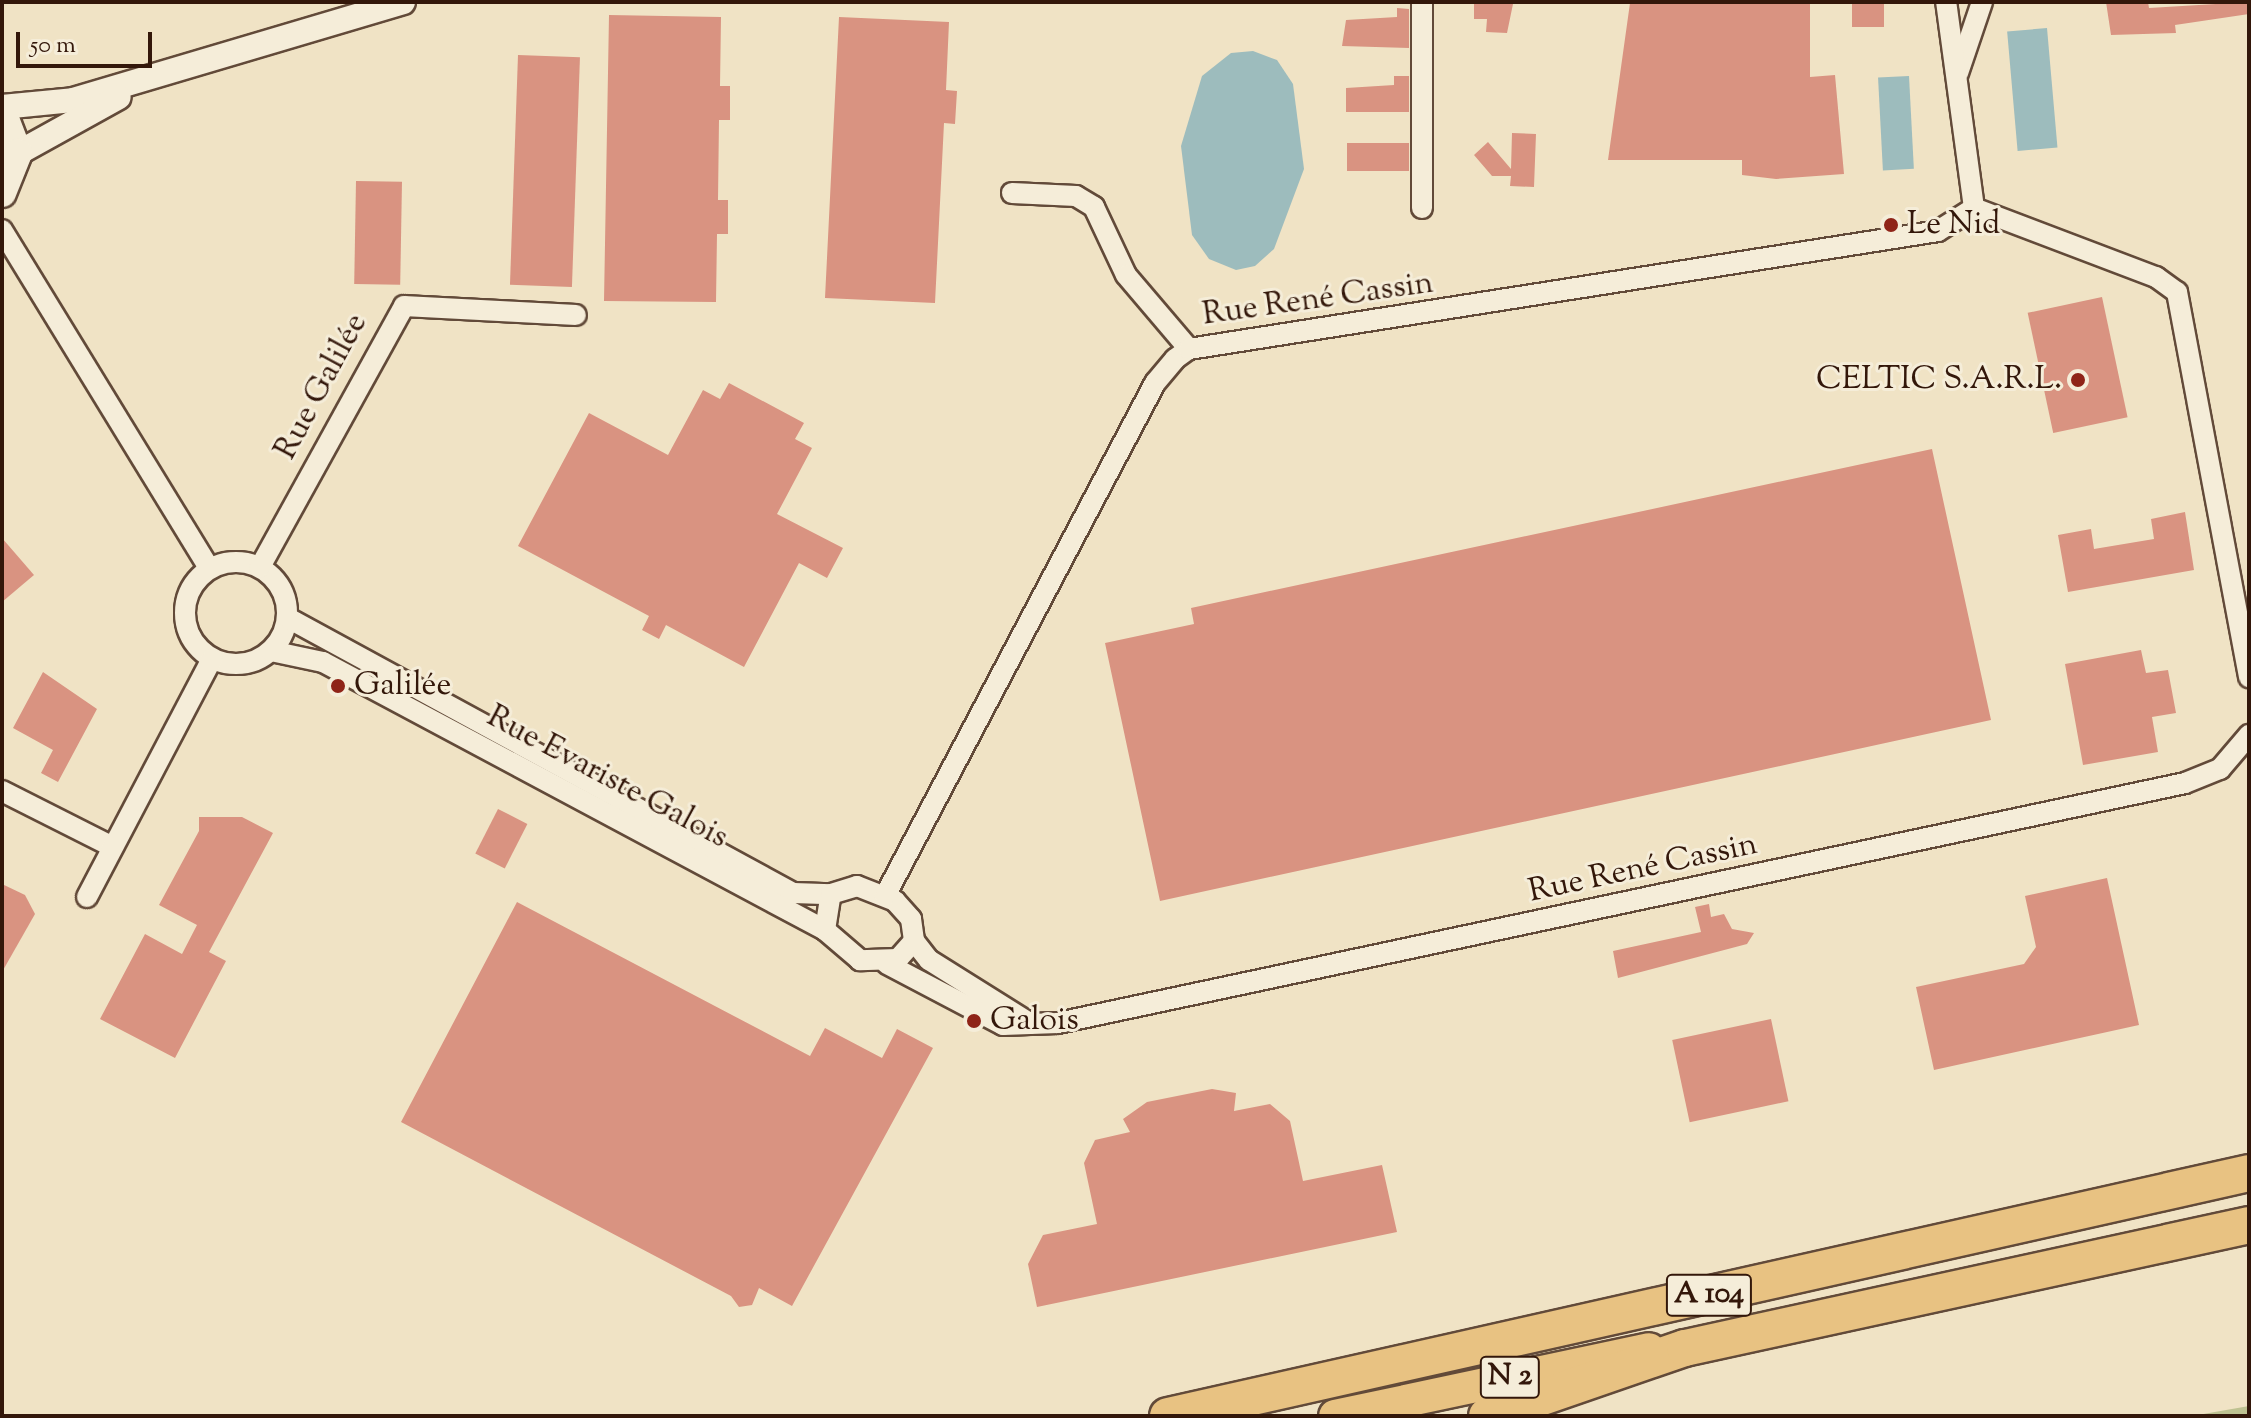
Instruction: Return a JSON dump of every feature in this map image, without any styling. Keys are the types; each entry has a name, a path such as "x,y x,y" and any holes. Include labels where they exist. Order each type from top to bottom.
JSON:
{"highway":[{"name":"A 104","path":"1168,1416 2249,1173"},
{"name":"A 104","path":"1487,1416 1685,1348 2249,1225"},
{"name":"N 2","path":"1335,1416 1637,1349 1685,1348"}],"main road":[{"path":"2,109 18,153 2,193"}],"street":[{"path":"2,109 73,100 403,2"},
{"path":"1422,2 1422,208"},
{"path":"1946,2 1974,208 2156,277 2177,292 2249,677"},
{"path":"1958,73 1982,2"},
{"path":"18,153 163,73"},
{"path":"1012,193 1076,196 1094,207 1126,275 1189,349"},
{"name":"Rue René Cassin","path":"885,896 1155,383 1189,349 1918,238 1974,208"},
{"path":"2,230 209,568"},
{"name":"Rue Galilée","path":"260,567 404,306 576,315"},
{"path":"234,561 260,567 282,588 288,618 271,651 243,664 212,659 190,637 184,607 209,568 234,561"},
{"name":"Rue Evariste Galois","path":"288,618 793,893 831,894 857,886 885,896"},
{"name":"Rue Evariste Galois","path":"271,651 323,662 825,930 860,960 887,964 1003,1025 1031,1024"},
{"path":"87,897 212,659"},
{"name":"Rue René Cassin","path":"1031,1024 1201,995 2185,783 2220,769 2249,735"},
{"path":"2,791 113,847"},
{"path":"825,930 831,894"},
{"path":"885,896 905,910 914,941 929,960 1031,1024"},
{"path":"887,964 914,941"}],"green space":[{"path":"2249,1406 2249,1416 2192,1416"}],"water":[{"path":"2047,28 2057,148 2018,151 2007,31"},
{"path":"1253,51 1277,60 1293,84 1304,169 1274,249 1255,266 1236,270 1209,259 1192,235 1181,146 1202,76 1231,53"},
{"path":"1909,76 1914,169 1883,170 1878,78"}],"building":[{"path":"1474,2 1513,4 1507,33 1486,32 1487,19 1474,19"},
{"path":"1810,2 1810,77 1835,75 1844,174 1776,179 1742,175 1742,160 1608,160 1630,3"},
{"path":"1852,2 1884,2 1884,27 1852,27"},
{"path":"2106,2 2148,2 2149,8 2249,2 2249,14 2175,25 2176,33 2111,35"},
{"path":"1397,8 1409,9 1409,48 1342,46 1346,20 1397,17"},
{"path":"609,15 721,17 720,86 730,86 730,120 719,120 718,200 728,200 728,234 717,234 716,302 604,301"},
{"path":"839,17 949,22 946,90 957,91 955,124 944,123 935,303 825,298"},
{"path":"518,55 580,57 572,287 510,285"},
{"path":"1394,76 1409,76 1409,112 1346,112 1346,88 1394,85"},
{"path":"1512,133 1536,134 1534,187 1510,186 1511,176 1492,176 1474,155 1488,142 1511,169"},
{"path":"1347,143 1409,143 1409,171 1347,171"},
{"path":"356,181 402,182 400,285 354,284"},
{"name":"CELTIC S.A.R.L.","path":"2102,297 2128,417 2053,433 2028,313"},
{"path":"729,383 804,423 795,439 812,448 777,514 843,548 827,578 799,563 744,667 666,625 659,639 642,630 649,616 518,546 589,413 668,455 703,390 720,399"},
{"path":"1932,449 1991,720 1160,901 1105,643 1194,624 1191,608"},
{"path":"2185,512 2194,570 2068,592 2058,535 2091,529 2094,549 2154,539 2151,519"},
{"path":"2,538 34,575 2,602"},
{"path":"2141,650 2146,673 2168,670 2176,713 2152,717 2158,752 2083,765 2065,664"},
{"path":"43,672 97,709 58,782 41,773 53,750 13,728"},
{"path":"498,809 527,824 505,869 475,854"},
{"path":"199,817 242,817 273,833 209,952 226,961 175,1058 100,1019 145,934 182,954 197,925 159,905 199,831"},
{"path":"2107,878 2139,1025 1934,1070 1916,987 2024,964 2036,947 2025,896"},
{"path":"2,884 25,895 35,914 2,972"},
{"path":"517,902 810,1056 825,1028 882,1058 897,1029 933,1048 792,1306 759,1288 752,1305 739,1307 731,1296 401,1122"},
{"path":"1709,904 1711,917 1724,914 1732,929 1754,933 1747,944 1618,978 1613,951 1701,932 1695,907"},
{"path":"1771,1019 1788,1101 1690,1122 1672,1040"},
{"path":"1212,1089 1236,1093 1234,1111 1270,1104 1290,1121 1303,1181 1382,1165 1397,1232 1037,1307 1028,1264 1043,1235 1097,1224 1084,1163 1095,1140 1130,1132 1123,1119 1147,1102"}],"place":[{"name":"Le Nid","path":"1891,225"},
{"name":"CELTIC S.A.R.L.","path":"2078,380"},
{"name":"Galilée","path":"338,686"},
{"name":"Galois","path":"974,1021"}]}
